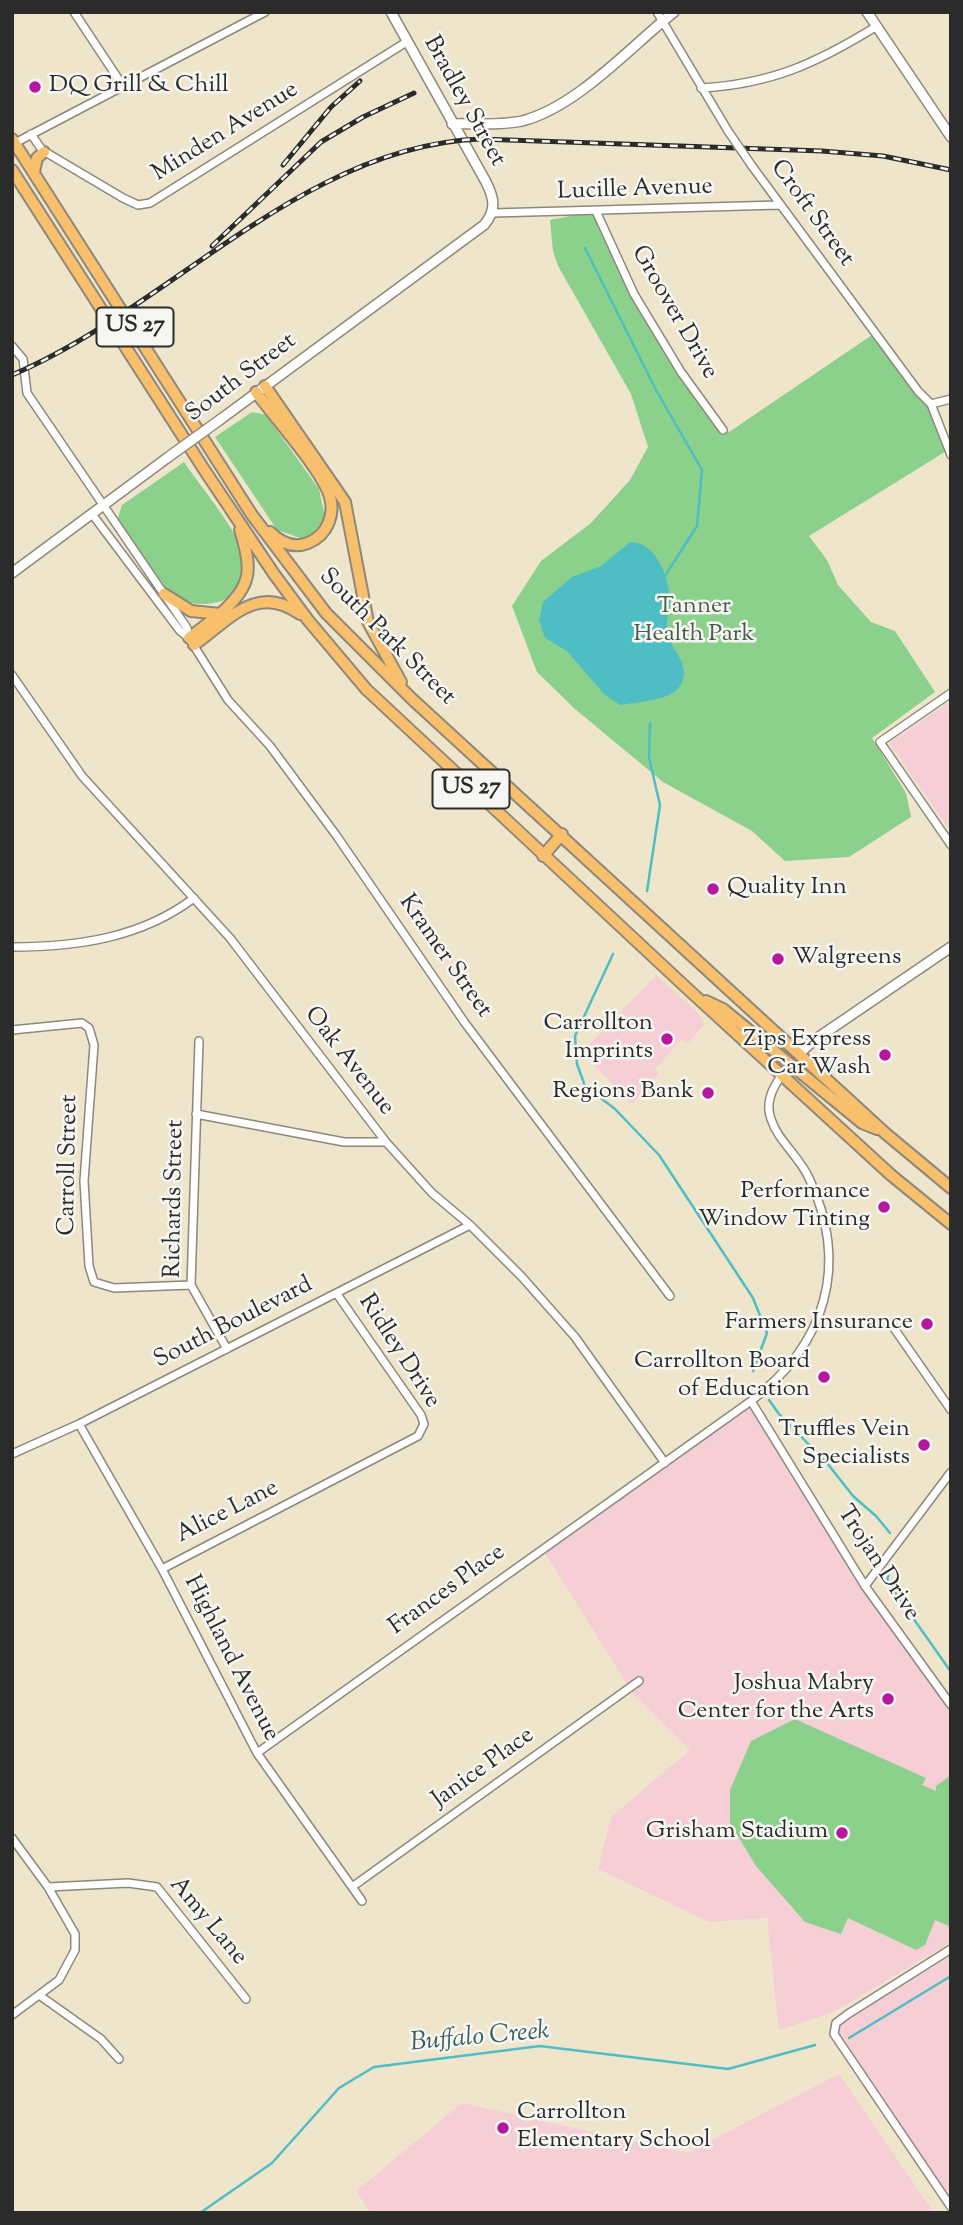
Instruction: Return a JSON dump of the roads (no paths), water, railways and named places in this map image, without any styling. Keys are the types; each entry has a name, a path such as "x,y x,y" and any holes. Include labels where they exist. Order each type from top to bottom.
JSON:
{"main road":[{"name":"South Park Street","path":"13,141 252,515 326,613 412,699 800,1053"},
{"path":"34,172 37,158 44,152"},
{"name":"South Park Street","path":"12,170 235,514 307,620 366,689 543,856 782,1074"},
{"path":"252,515 278,540 302,545 321,536 332,511 325,485 261,389"},
{"path":"261,389 345,502 368,622 412,699"},
{"path":"192,642 239,596 248,574 248,555 235,514"},
{"path":"164,594 191,611 220,614"},
{"path":"192,642 258,601 283,603 307,620"},
{"path":"543,856 562,834"},
{"path":"697,997 723,1009 862,1123 885,1133"},
{"path":"782,1074 800,1053"},
{"name":"US 27","path":"800,1053 885,1133 951,1188"},
{"name":"US 27","path":"782,1074 891,1175 951,1224"}],"street":[{"path":"74,12 123,86"},
{"path":"13,141 265,12"},
{"name":"Bradley Street","path":"391,12 491,193 493,213"},
{"name":"Croft Street","path":"657,12 728,131 779,205 931,404 951,455"},
{"path":"452,124 511,123 547,112 569,99 674,12"},
{"path":"867,12 951,137"},
{"path":"701,88 739,86 776,78 831,54 877,26"},
{"name":"Minden Avenue","path":"31,134 44,152 122,198 138,205 150,203 408,41"},
{"name":"Lucille Avenue","path":"493,213 779,205"},
{"name":"Groover Drive","path":"596,211 635,294 681,372 723,430"},
{"name":"South Street","path":"12,573 484,225 493,213"},
{"name":"Kramer Street","path":"12,346 23,359 27,393 187,628 192,642 229,700 270,747 336,835 465,1023 670,1296"},
{"path":"931,404 951,398"},
{"name":"Kramer Street","path":"92,514 180,631 192,642"},
{"name":"Oak Avenue","path":"12,675 82,776 230,938 386,1142 432,1193 470,1225 575,1337 665,1463"},
{"path":"951,693 880,742 951,845"},
{"path":"12,947 51,947 97,941 157,921 194,898"},
{"path":"800,1053 813,1041 951,947"},
{"name":"Carroll Street","path":"12,1030 82,1023 92,1035 94,1045 84,1181 89,1266 94,1282 114,1288 191,1285"},
{"name":"Richards Street","path":"199,1041 191,1285 227,1349"},
{"path":"751,1401 779,1380 808,1341 826,1295 829,1270 826,1236 810,1180 770,1118 768,1106 771,1093 782,1074"},
{"path":"196,1114 344,1142 386,1142"},
{"name":"South Boulevard","path":"12,1454 79,1424 470,1225"},
{"name":"Ridley Drive","path":"311,1493 418,1436 424,1424 406,1392 337,1294"},
{"path":"891,1324 951,1410"},
{"name":"Frances Place","path":"257,1754 544,1545 751,1401"},
{"name":"Trojan Drive","path":"751,1401 865,1586 951,1705"},
{"name":"Highland Avenue","path":"79,1424 162,1569 257,1754 362,1901"},
{"path":"865,1586 951,1472"},
{"name":"Alice Lane","path":"162,1569 311,1493"},
{"name":"Janice Place","path":"352,1887 639,1681"},
{"path":"12,1838 48,1887 75,1934 75,1950 59,1980 12,2015"},
{"name":"Amy Lane","path":"48,1887 128,1883 157,1887 246,1999"},
{"path":"951,1949 848,2014 836,2023 834,2034 951,2207"},
{"path":"40,1995 101,2039 119,2059"}],"water":[{"path":"630,542 648,548 665,574 670,604 668,637 682,663 684,678 680,686 669,695 620,705 604,694 567,651 545,638 539,620 543,602 572,577 601,566"}],"waterway":[{"path":"585,248 656,390 702,470 697,526 663,579"},
{"path":"647,891 660,805 649,758 650,723"},
{"path":"613,954 575,1036 577,1064 585,1086 615,1109 659,1155 753,1298 767,1333 753,1371"},
{"path":"769,1400 779,1414 827,1463 853,1496 876,1516 890,1533"},
{"path":"889,1572 887,1581 951,1672"},
{"name":"Buffalo Creek","path":"849,2038 951,1976"},
{"name":"Buffalo Creek","path":"200,2213 272,2163 339,2088 374,2067 540,2046 728,2069 815,2045"}],"railway":[{"path":"283,165 331,107 360,81"},
{"path":"212,246 321,142 363,117 414,93"},
{"path":"12,375 70,346 127,311 238,234 295,199 354,169 415,148 480,139 822,151 883,156 951,170"}],"place":[{"name":"DQ Grill & Chill","path":"35,87"},
{"name":"Quality Inn","path":"713,889"},
{"name":"Walgreens","path":"778,959"},
{"name":"Carrollton Imprints","path":"667,1039"},
{"name":"Zips Express Car Wash","path":"885,1055"},
{"name":"Regions Bank","path":"708,1093"},
{"name":"Performance Window Tinting","path":"884,1207"},
{"name":"Farmers Insurance","path":"927,1324"},
{"name":"Carrollton Board of Education","path":"824,1377"},
{"name":"Truffles Vein Specialists","path":"924,1445"},
{"name":"Joshua Mabry Center for the Arts","path":"888,1699"},
{"name":"Grisham Stadium","path":"842,1833"},
{"name":"Carrollton Elementary School","path":"503,2128"}],"park label":[{"name":"Tanner Health Park","path":"694,622"}]}
